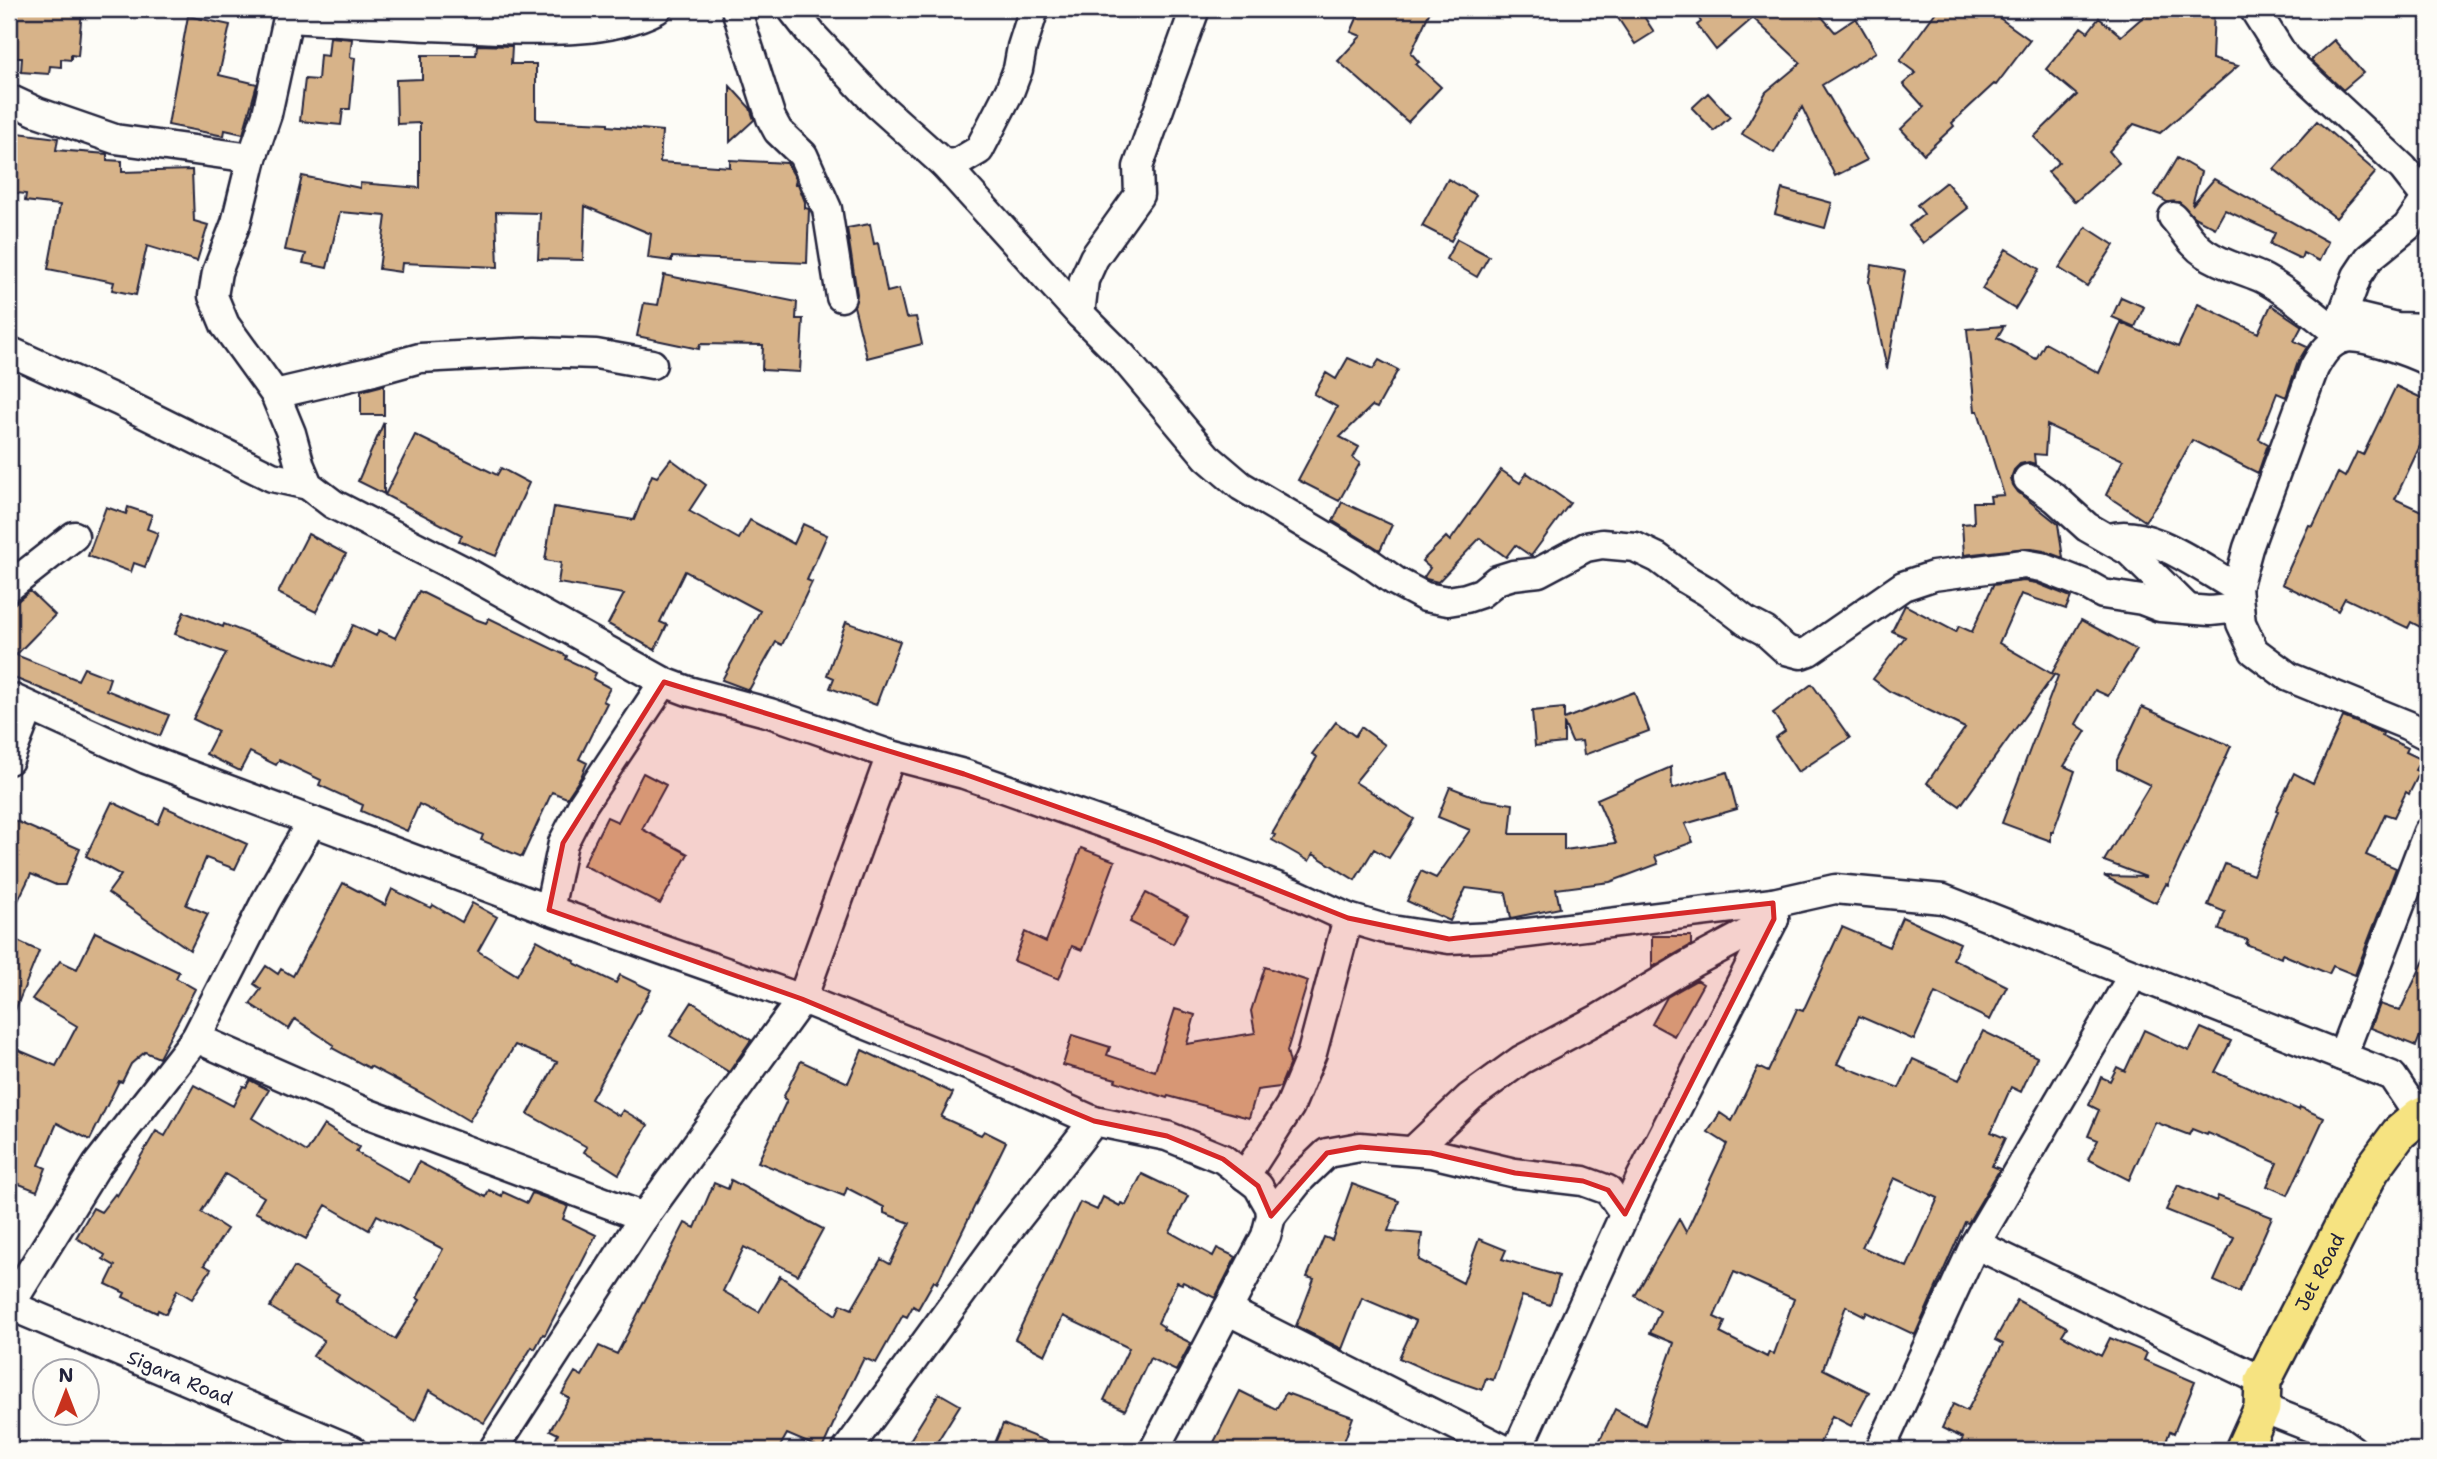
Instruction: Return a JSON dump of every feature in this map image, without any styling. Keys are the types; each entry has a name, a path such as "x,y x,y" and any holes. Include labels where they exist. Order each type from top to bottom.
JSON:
{"main road":[{"name":"Jet Road","path":"2243,1450 2262,1395 2371,1171 2399,1133 2424,1114"}],"street":[{"path":"308,485 275,394 225,325 213,296 216,272 236,223 252,158 267,114 289,13 424,27 546,30 638,18 657,9"},
{"path":"736,9 771,118 778,131 803,155 827,209 841,297"},
{"path":"792,9 813,36 877,104 944,164 1080,314 1123,357 1207,457 1241,486 1425,597 1448,601 1466,598 1481,593 1497,580 1539,572 1578,551 1602,544 1635,548 1658,558 1746,621 1765,631 1787,650 1801,654 1903,586 1933,576 2024,564 2041,567 2103,594 2141,600 2160,607 2210,611 2238,598"},
{"path":"944,164 957,163 979,150 1010,90 1034,9"},
{"path":"1080,314 1084,280 1094,258 1139,195 1138,167 1195,9"},
{"path":"2254,9 2285,58 2403,168 2428,199 2407,227 2369,258 2357,276 2340,327 2314,368 2248,548 2238,598 2241,623 2254,651 2289,677 2407,725 2428,737"},
{"path":"9,99 115,139 252,158"},
{"path":"2173,217 2192,242 2205,253 2263,278 2353,338 2407,350 2428,361"},
{"path":"2340,327 2428,328"},
{"path":"9,351 272,477 308,485 333,504 466,572 664,682 771,713 891,755 964,774 1296,894 1348,918 1385,929 1460,939 1774,911"},
{"path":"275,394 420,358 534,352 596,354 652,364"},
{"path":"2028,479 2106,539 2129,551 2188,609"},
{"path":"2106,539 2120,535 2139,537 2177,554 2238,598"},
{"path":"9,587 74,536"},
{"path":"549,910 563,843 568,833 583,804 664,682"},
{"path":"9,760 19,702 146,759 549,910 802,999 982,1071 1094,1121 1167,1136 1223,1159 1258,1186 1270,1208 1271,1216 1266,1236 1154,1450"},
{"path":"494,1450 644,1217 802,999 891,755"},
{"path":"10,1305 97,1165 196,1038 266,901 313,821"},
{"path":"2342,1056 2428,832"},
{"path":"1413,1151 1470,1097 1521,1060 1600,1018 1774,911 1835,889 1943,899 2392,1076 2424,1114"},
{"path":"1517,1450 1641,1178 1774,911"},
{"path":"1245,1176 1290,1106 1312,1053 1348,918"},
{"path":"1880,1450 1975,1244 2133,975"},
{"path":"196,1038 369,1114 644,1217"},
{"path":"848,1450 1004,1234 1094,1121"},
{"path":"1271,1216 1301,1178 1327,1153 1360,1147 1431,1153 1515,1173 1596,1184 1608,1190 1625,1214"},
{"path":"1975,1244 2262,1395 2352,1450"},
{"name":"Sigara Road","path":"10,1305 352,1450"},
{"path":"1227,1310 1505,1450"}],"highlighted area":[{"path":"664,682 964,774 1157,842 1348,918 1449,939 1773,903 1774,919 1625,1214 1608,1190 1583,1181 1515,1173 1431,1153 1360,1147 1327,1153 1271,1216 1258,1186 1223,1159 1167,1136 1094,1121 802,999 549,910 563,843"}],"building":[{"path":"9,9 82,9 78,56 71,55 71,60 61,59 61,67 50,66 49,74 21,72 22,58 14,58 15,47 9,46"},
{"path":"1361,9 1431,9 1411,53 1419,62 1416,64 1441,87 1408,122 1338,61 1361,36 1351,32"},
{"path":"1612,9 1639,9 1654,32 1635,44"},
{"path":"1694,9 1815,9 1835,32 1856,18 1876,52 1822,85 1867,160 1835,176 1802,107 1774,153 1742,134 1766,92 1801,63 1753,18 1716,50 1697,25 1701,22"},
{"path":"1938,9 1987,9 2030,40 1996,85 1952,123 1954,126 1924,154 1901,129 1924,107 1903,84 1916,73 1900,61"},
{"path":"2214,9 2212,59 2238,66 2160,133 2134,124 2109,151 2119,163 2075,202 2048,172 2059,162 2034,137 2077,95 2046,69 2081,27 2088,32 2099,18 2121,36 2151,10"},
{"path":"188,16 230,25 219,75 257,84 243,134 225,130 224,136 168,125"},
{"path":"330,37 352,39 350,57 355,58 350,109 343,109 341,125 300,121 305,79 318,80 320,55 328,56"},
{"path":"2334,40 2363,73 2343,90 2311,60"},
{"path":"477,45 512,46 511,64 536,64 538,120 608,123 608,126 662,131 660,162 730,167 730,160 787,163 796,179 795,184 798,184 805,208 809,209 807,263 672,257 672,261 648,258 651,234 585,206 583,260 538,259 540,213 496,212 498,267 402,263 401,272 379,269 386,216 340,212 327,268 303,263 306,254 285,250 302,176 360,188 360,183 420,188 420,123 397,124 396,80 422,79 422,55 476,55"},
{"path":"730,86 750,108 754,120 730,142"},
{"path":"1708,93 1730,117 1714,131 1692,108"},
{"path":"2317,121 2376,172 2336,218 2274,169"},
{"path":"18,133 58,138 56,150 107,154 107,160 122,161 122,172 192,170 194,221 208,225 197,261 147,246 136,295 112,290 114,282 48,269 60,205 25,201 26,194 9,192 9,155 14,156"},
{"path":"2177,158 2201,172 2192,205 2214,179 2328,242 2319,261 2303,253 2301,259 2270,244 2275,233 2225,210 2215,228 2194,217 2179,202 2167,202 2155,195"},
{"path":"1448,179 1476,195 1451,241 1422,226"},
{"path":"1946,182 1968,208 1923,243 1909,226 1924,214 1917,205"},
{"path":"1782,189 1832,203 1825,228 1775,214"},
{"path":"870,224 874,244 878,243 887,292 899,289 906,318 916,317 922,344 867,358 854,306 857,294 847,228"},
{"path":"2086,227 2114,245 2087,286 2059,268"},
{"path":"1457,239 1489,256 1477,277 1446,259"},
{"path":"2006,249 2039,269 2015,309 1982,289"},
{"path":"1872,265 1905,271 1887,369 1869,282"},
{"path":"664,275 797,302 796,319 803,319 800,372 762,370 763,345 700,344 699,349 637,336 644,303 658,305"},
{"path":"2121,297 2144,307 2135,327 2112,317"},
{"path":"2198,304 2258,333 2271,305 2302,326 2294,341 2307,347 2298,362 2286,397 2277,393 2259,439 2268,444 2258,473 2192,440 2158,503 2145,521 2106,495 2123,460 2047,425 2045,455 2034,454 2035,464 2020,464 2011,478 2018,492 2058,524 2063,558 2026,548 1964,555 1962,524 1974,523 1973,502 1991,502 1990,496 2004,495 1978,411 1975,411 1967,329 2004,326 1997,338 2036,359 2045,343 2099,373 2121,323 2178,347"},
{"path":"1348,358 1373,369 1379,360 1398,370 1377,408 1372,406 1340,437 1359,447 1353,458 1360,463 1339,501 1298,480 1337,407 1314,394 1326,373 1336,379"},
{"path":"384,385 384,415 361,415 361,391"},
{"path":"2396,386 2428,401 2428,429 2395,499 2428,514 2428,631 2411,622 2408,628 2345,598 2338,611 2282,584 2309,525 2313,526 2338,473 2345,477 2357,452 2363,455"},
{"path":"384,422 384,494 358,481"},
{"path":"415,435 497,475 501,468 529,483 496,556 459,541 462,535 385,495"},
{"path":"671,459 706,485 689,511 739,539 750,520 794,544 803,524 827,535 807,580 812,582 782,645 776,642 749,690 722,680 760,611 685,571 660,622 667,625 655,650 608,624 624,594 558,583 561,563 545,560 554,507 634,520 652,475 657,477"},
{"path":"1501,470 1520,483 1527,473 1570,503 1531,556 1515,545 1506,557 1480,538 1438,582 1426,579 1424,577 1430,568 1422,561 1446,537 1450,541"},
{"path":"1342,502 1392,525 1380,550 1333,521"},
{"path":"106,507 126,514 128,507 152,515 147,529 158,533 145,567 134,563 131,572 88,556"},
{"path":"308,534 346,554 316,612 278,593"},
{"path":"2024,581 2071,597 2066,609 2021,594 1999,643 2054,675 1960,806 1927,783 1965,728 1889,691 1873,679 1905,637 1892,631 1905,605 1956,632 1959,626 1972,632 1993,585"},
{"path":"30,591 55,615 16,655 78,680 84,668 110,678 106,690 169,715 160,736 9,676 9,608"},
{"path":"419,591 475,619 486,623 489,618 567,656 566,659 596,673 593,679 610,688 603,701 607,703 579,759 587,763 581,777 567,798 552,792 522,857 481,840 483,835 419,804 407,831 361,811 363,805 319,785 321,780 279,760 276,765 250,752 240,771 206,754 218,731 193,719 226,653 175,634 184,612 223,627 224,624 333,667 353,625 376,636 379,630 395,638"},
{"path":"2081,620 2137,650 2108,696 2095,690 2076,724 2086,731 2064,766 2075,771 2051,832 2051,841 2002,823 2058,676 2052,673"},
{"path":"846,622 900,641 876,705 830,688 834,678 827,675"},
{"path":"1812,684 1850,738 1798,772 1775,738 1785,731 1773,713"},
{"path":"1634,692 1649,731 1584,755 1582,741 1572,742 1564,723 1564,743 1535,746 1532,711 1564,708 1564,719"},
{"path":"2142,707 2231,746 2168,885 2166,884 2156,903 2104,876 2146,877 2104,861 2150,785 2117,769 2117,760"},
{"path":"2343,717 2383,733 2382,736 2408,748 2406,752 2421,759 2415,770 2420,772 2409,794 2406,792 2394,817 2385,814 2366,855 2396,868 2355,975 2333,966 2329,974 2282,954 2281,958 2246,944 2248,940 2219,930 2225,912 2208,905 2225,864 2253,875 2278,811 2276,810 2294,773 2313,783"},
{"path":"1336,722 1355,736 1361,727 1385,745 1355,782 1414,819 1389,858 1374,849 1355,880 1313,854 1309,861 1272,840 1275,835 1272,834 1317,757 1312,754"},
{"path":"1671,767 1672,789 1727,772 1737,809 1685,824 1693,842 1655,856 1658,864 1610,882 1556,889 1560,908 1511,918 1506,893 1466,888 1450,921 1407,901 1421,871 1436,878 1470,830 1438,817 1450,787 1481,799 1513,804 1510,834 1564,834 1564,850 1616,843 1597,799"},
{"path":"643,773 666,785 642,829 688,854 660,904 583,865 607,817 618,822"},
{"path":"112,802 158,824 165,807 247,844 235,869 206,858 186,905 208,914 190,950 108,893 121,875 86,856"},
{"path":"9,818 80,849 65,885 56,885 31,874 9,919"},
{"path":"1081,848 1115,861 1082,950 1072,946 1059,979 1014,961 1025,932 1046,942"},
{"path":"343,883 385,905 392,889 431,908 433,905 462,922 472,903 497,917 478,951 517,975 537,940 575,961 574,963 616,983 620,975 651,990 591,1099 619,1116 623,1110 648,1125 619,1174 584,1152 587,1147 528,1114 557,1062 515,1045 469,1121 429,1097 332,1048 334,1045 295,1019 289,1029 250,1004 261,989 254,984 266,966 278,974 281,969 293,976"},
{"path":"1146,893 1188,915 1173,944 1130,922"},
{"path":"1902,917 1960,943 1953,959 2007,986 1990,1020 1935,993 1914,1040 1859,1016 1837,1064 1899,1088 1913,1059 1959,1080 1983,1031 2037,1057 2021,1092 2011,1087 1991,1132 2005,1138 1992,1166 2000,1169 1968,1223 1965,1222 1915,1335 1867,1312 1865,1316 1846,1306 1823,1369 1869,1392 1851,1426 1832,1416 1817,1450 1595,1450 1615,1409 1645,1425 1674,1343 1650,1333 1660,1311 1635,1296 1679,1219 1686,1232 1727,1144 1708,1132 1720,1113 1732,1121 1758,1067 1768,1072 1797,1009 1803,1011 1842,927 1889,947","holes":["1894,1178 1938,1198 1907,1267 1862,1247","1734,1272 1794,1299 1774,1354 1769,1352 1767,1357 1720,1333 1725,1322 1714,1317"]},
{"path":"95,932 179,972 176,978 195,989 159,1058 145,1052 131,1064 122,1082 119,1081 90,1140 57,1123 39,1165 46,1168 37,1191 9,1180 9,1046 56,1066 77,1026 32,999 60,961 77,969"},
{"path":"1652,936 1691,936 1691,945 1652,967"},
{"path":"9,937 39,951 10,1023 9,1023"},
{"path":"2428,952 2428,1016 2416,1046 2371,1028 2380,1004 2400,1011"},
{"path":"1265,967 1308,981 1287,1051 1290,1063 1280,1087 1257,1090 1249,1118 1168,1096 1167,1098 1115,1081 1116,1079 1063,1065 1072,1035 1110,1047 1107,1055 1155,1071 1175,1009 1195,1015 1187,1044 1255,1033 1251,1011"},
{"path":"1697,980 1703,984 1674,1036 1652,1024 1667,997"},
{"path":"692,1002 751,1040 729,1072 670,1036"},
{"path":"2201,1028 2231,1041 2215,1072 2299,1110 2300,1107 2324,1118 2288,1195 2267,1186 2277,1163 2208,1133 2207,1135 2192,1129 2189,1135 2155,1122 2129,1180 2088,1159 2098,1140 2088,1136 2099,1110 2089,1105 2101,1077 2110,1081 2117,1067 2125,1071 2144,1030 2189,1051"},
{"path":"862,1050 953,1093 941,1117 981,1135 984,1131 1006,1142 937,1283 934,1281 918,1309 913,1306 907,1317 903,1315 876,1363 864,1358 822,1449 787,1434 778,1450 551,1450 558,1434 550,1430 569,1398 562,1394 575,1372 582,1376 599,1346 617,1354 685,1223 695,1228 714,1183 728,1189 731,1180 823,1229 798,1275 744,1247 723,1291 759,1312 780,1276 836,1315 841,1304 852,1309 881,1259 890,1264 910,1223 884,1213 884,1207 847,1188 844,1196 758,1162 787,1100 783,1098 801,1061 848,1083"},
{"path":"250,1080 269,1090 252,1118 307,1152 324,1125 359,1147 356,1152 409,1182 419,1162 486,1197 489,1190 502,1196 503,1192 527,1203 532,1193 568,1206 563,1219 596,1235 545,1335 543,1334 535,1349 532,1347 484,1423 429,1390 415,1421 313,1356 324,1340 270,1307 294,1267 339,1294 335,1301 395,1339 420,1300 417,1298 443,1249 377,1215 369,1230 326,1205 306,1239 255,1212 264,1197 225,1174 201,1212 227,1229 204,1265 211,1269 192,1299 177,1290 166,1314 158,1310 157,1313 123,1297 125,1293 106,1284 115,1266 103,1259 105,1255 76,1238 93,1208 101,1212 115,1194 117,1196 156,1131 165,1136 194,1085 233,1106 243,1086 246,1087"},
{"path":"1142,1174 1188,1196 1170,1232 1213,1256 1217,1248 1236,1257 1215,1298 1183,1282 1177,1282 1158,1323 1163,1329 1191,1343 1176,1371 1150,1358 1125,1410 1104,1400 1129,1348 1063,1316 1045,1355 1015,1339 1080,1202 1097,1210 1103,1197 1120,1206 1121,1203 1126,1205"},
{"path":"1352,1184 1399,1201 1388,1231 1422,1234 1419,1260 1463,1283 1479,1239 1506,1250 1502,1259 1559,1276 1550,1305 1522,1296 1493,1380 1486,1378 1482,1390 1399,1358 1416,1321 1362,1298 1342,1349 1296,1326 1314,1279 1307,1277 1324,1237 1332,1240"},
{"path":"2178,1185 2216,1201 2218,1196 2272,1217 2239,1292 2214,1281 2234,1237 2166,1210"},
{"path":"2017,1300 2067,1327 2062,1335 2101,1356 2110,1338 2147,1353 2144,1360 2195,1382 2174,1433 2170,1431 2163,1450 1957,1450 1963,1438 1942,1428 1953,1404 1967,1411 2003,1344 1995,1340"},
{"path":"1240,1391 1276,1409 1286,1393 1353,1417 1341,1450 1210,1450"},
{"path":"939,1393 960,1405 932,1450 904,1450"},
{"path":"1003,1424 1065,1449 1065,1450 992,1450"}]}
